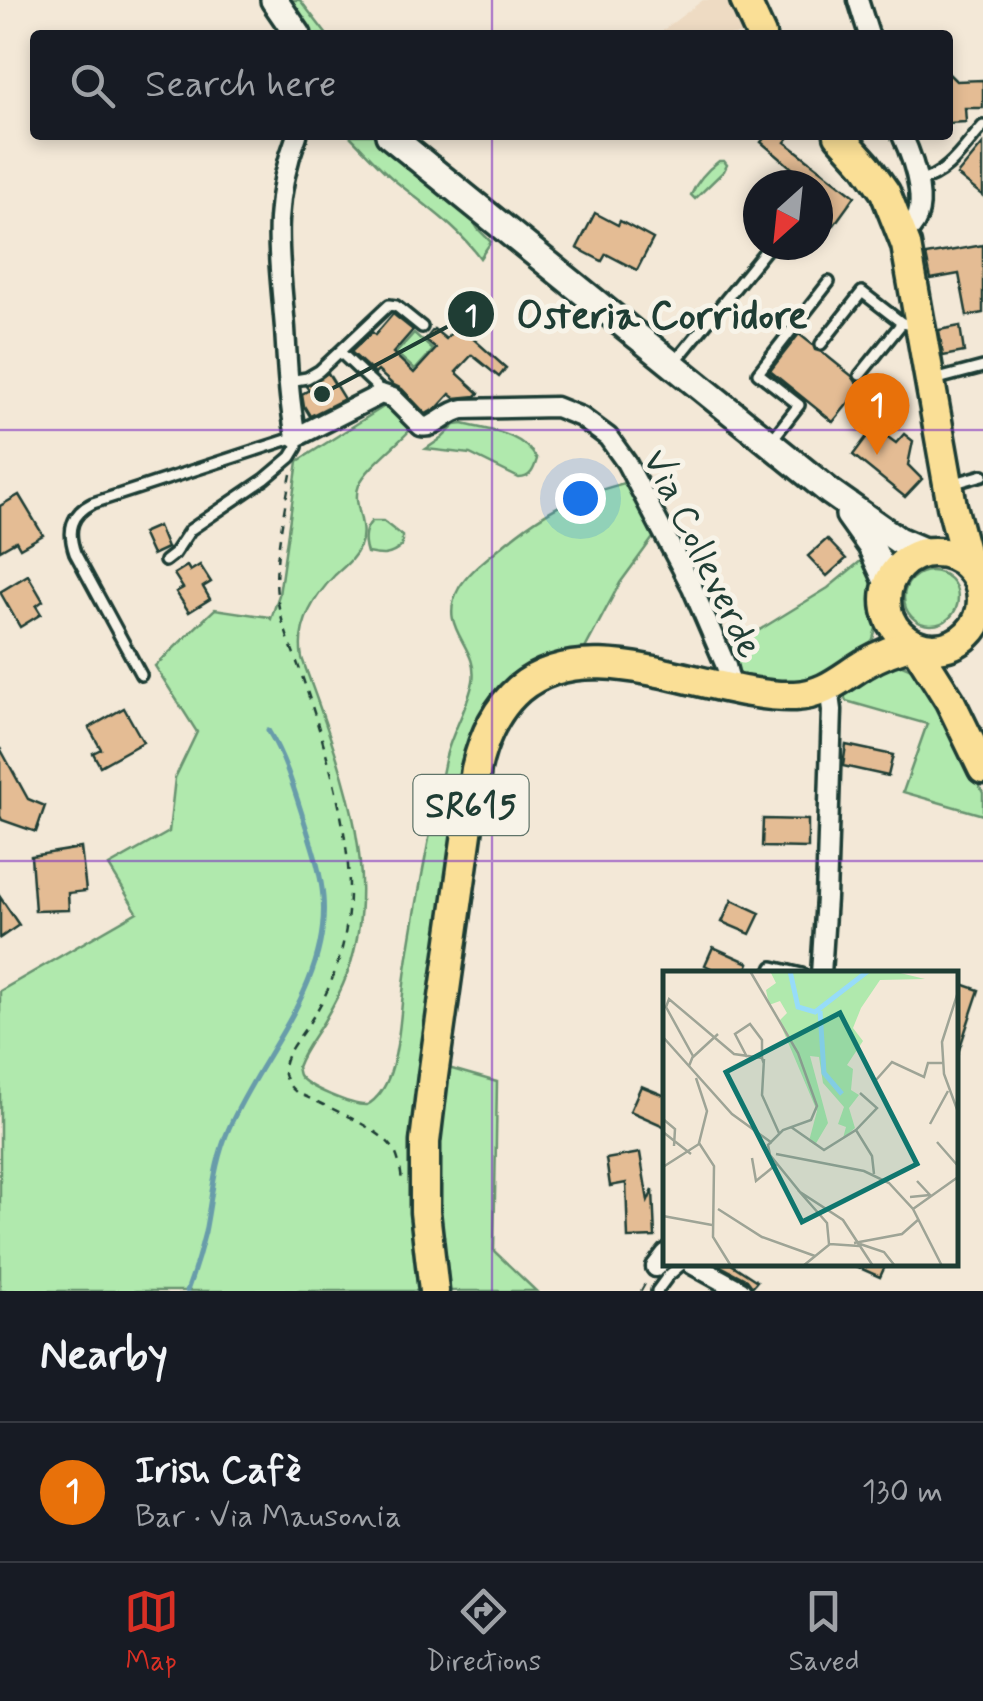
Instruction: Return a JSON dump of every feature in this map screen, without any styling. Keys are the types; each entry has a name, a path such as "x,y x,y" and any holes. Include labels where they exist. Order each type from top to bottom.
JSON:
{"main road":[{"path":"274,0 295,30"},
{"path":"746,0 759,30"},
{"path":"395,140 830,492 898,540 927,552 950,554 968,566"},
{"path":"843,140 876,178 903,234 912,323 931,380 950,495 968,566 980,585 982,607 974,627 957,642 948,660 950,701"},
{"path":"830,492 866,538 888,584"},
{"path":"950,495 941,537 927,552 901,564 888,584 885,602 888,616 900,634 914,644 950,701 983,769"},
{"name":"SR615","path":"862,665 878,643 888,616"},
{"path":"914,644 936,648 957,642"},
{"name":"SR615","path":"434,1291 424,1188 428,1117 476,769 488,729 508,700 546,672 574,664 622,666 732,689 797,696 829,688 862,665 914,644"}],"street":[{"path":"858,0 867,30"},
{"path":"296,140 277,222 296,444 381,394"},
{"path":"903,234 915,220 918,181 904,140"},
{"name":"Via Colleverde","path":"381,394 391,396 426,428 460,410 548,406 573,413 600,430 622,455 680,562 716,640 732,689"},
{"path":"821,971 832,710 829,688"},
{"path":"696,1266 741,1291"}],"lane":[{"path":"918,181 941,172 983,126"},
{"path":"673,365 758,260"},
{"path":"770,443 799,405 758,373 830,282"},
{"path":"821,344 862,292 912,323 860,376"},
{"path":"289,381 311,376 390,305 422,327"},
{"path":"340,352 381,394"},
{"path":"931,380 983,367"},
{"path":"166,561 190,530 265,479 296,444"},
{"path":"141,674 75,552 70,532 78,513 93,503 296,444"},
{"path":"950,495 983,476"},
{"path":"657,1291 680,1266"}],"path":[{"path":"296,444 285,503 276,594 314,712 345,834 349,900 343,945 330,984 289,1054 284,1070 296,1092 370,1128 390,1143 398,1159 403,1186"}],"shaded area":[{"path":"703,0 734,0 749,30 663,30"}],"green space":[{"path":"283,0 300,0 323,30 304,30"},
{"path":"354,140 379,140 467,211 491,242 480,258 450,225 393,179"},
{"path":"719,161 727,165 724,171 695,199 691,195 696,185"},
{"path":"414,333 433,350 415,370 396,353"},
{"path":"388,404 412,428 359,485 357,500 363,530 360,546 320,593 308,613 302,635 302,658 352,813 361,893 358,932 348,972 297,1067 303,1080 320,1090 367,1105 381,1091 394,1062 415,912 445,760 473,681 470,657 452,615 459,588 469,574 540,517 579,497 631,481 658,531 620,583 581,656 484,718 422,1291 0,1291 0,991 137,912 109,866 169,832 175,778 197,732 155,666 215,609 271,619 279,595 298,461"},
{"path":"455,425 504,434 522,443 537,459 531,472 519,478 470,454 426,449"},
{"path":"372,521 383,521 402,536 402,546 386,555 367,553 365,536"},
{"path":"868,555 878,621 873,639 863,653 816,685 742,681 725,651 828,588"},
{"path":"931,571 950,579 958,598 950,617 931,625 912,617 904,598 912,579"},
{"path":"891,663 916,671 941,709 983,793 983,815 903,792 927,724 846,701 843,693"},
{"path":"445,1067 497,1082 494,1251 536,1291 442,1291 435,1159"}],"building":[{"path":"953,78 983,80 983,108 965,108 966,122 953,123"},
{"path":"763,140 787,140 821,170 794,170"},
{"path":"983,144 983,196 957,175"},
{"path":"833,179 855,196 833,224"},
{"path":"595,213 653,239 637,270 606,254 602,261 577,248"},
{"path":"983,245 983,313 967,316 959,274 931,279 926,255"},
{"path":"393,314 413,330 393,353 414,373 436,349 425,340 434,329 446,339 458,325 506,368 499,377 472,355 456,372 479,393 455,398 450,394 426,414 402,389 378,371 375,374 351,352 372,332 375,335"},
{"path":"960,326 964,352 943,356 939,330"},
{"path":"799,334 863,385 833,422 770,371"},
{"path":"328,373 344,399 310,416 302,394 309,390 306,386"},
{"path":"874,427 896,443 904,434 913,441 908,465 922,479 905,497 853,455"},
{"path":"19,495 43,535 20,548 16,541 0,550 0,506"},
{"path":"158,526 167,548 152,555 142,533"},
{"path":"827,539 846,559 827,576 808,556"},
{"path":"200,565 211,582 203,587 210,599 189,612 176,592 183,588 174,574 187,566 190,571"},
{"path":"28,575 43,601 36,606 41,614 20,627 0,592"},
{"path":"124,708 143,742 100,766 93,753 101,749 89,728"},
{"path":"846,745 893,755 888,776 843,766"},
{"path":"0,748 28,799 45,806 36,832 0,816"},
{"path":"763,819 808,820 808,848 762,847"},
{"path":"81,848 86,891 68,893 69,910 35,911 31,856"},
{"path":"0,897 19,925 0,938"},
{"path":"732,900 760,913 750,934 722,922"},
{"path":"713,947 749,963 746,971 717,971 705,965"},
{"path":"958,983 979,990 958,1053"},
{"path":"641,1086 663,1095 663,1126 630,1111"},
{"path":"640,1153 648,1201 653,1190 655,1237 628,1238 626,1183 610,1186 606,1159"},
{"path":"721,1266 734,1266 757,1281 752,1287 747,1280"},
{"path":"855,1266 885,1266 880,1277"}],"waterway":[{"path":"187,1291 205,1232 224,1141 305,989 322,929 323,897 315,855 291,779 268,730"}],"place":[{"name":"Osteria Corridore","path":"322,394"},
{"name":"Irish Cafè","path":"877,455"}]}
